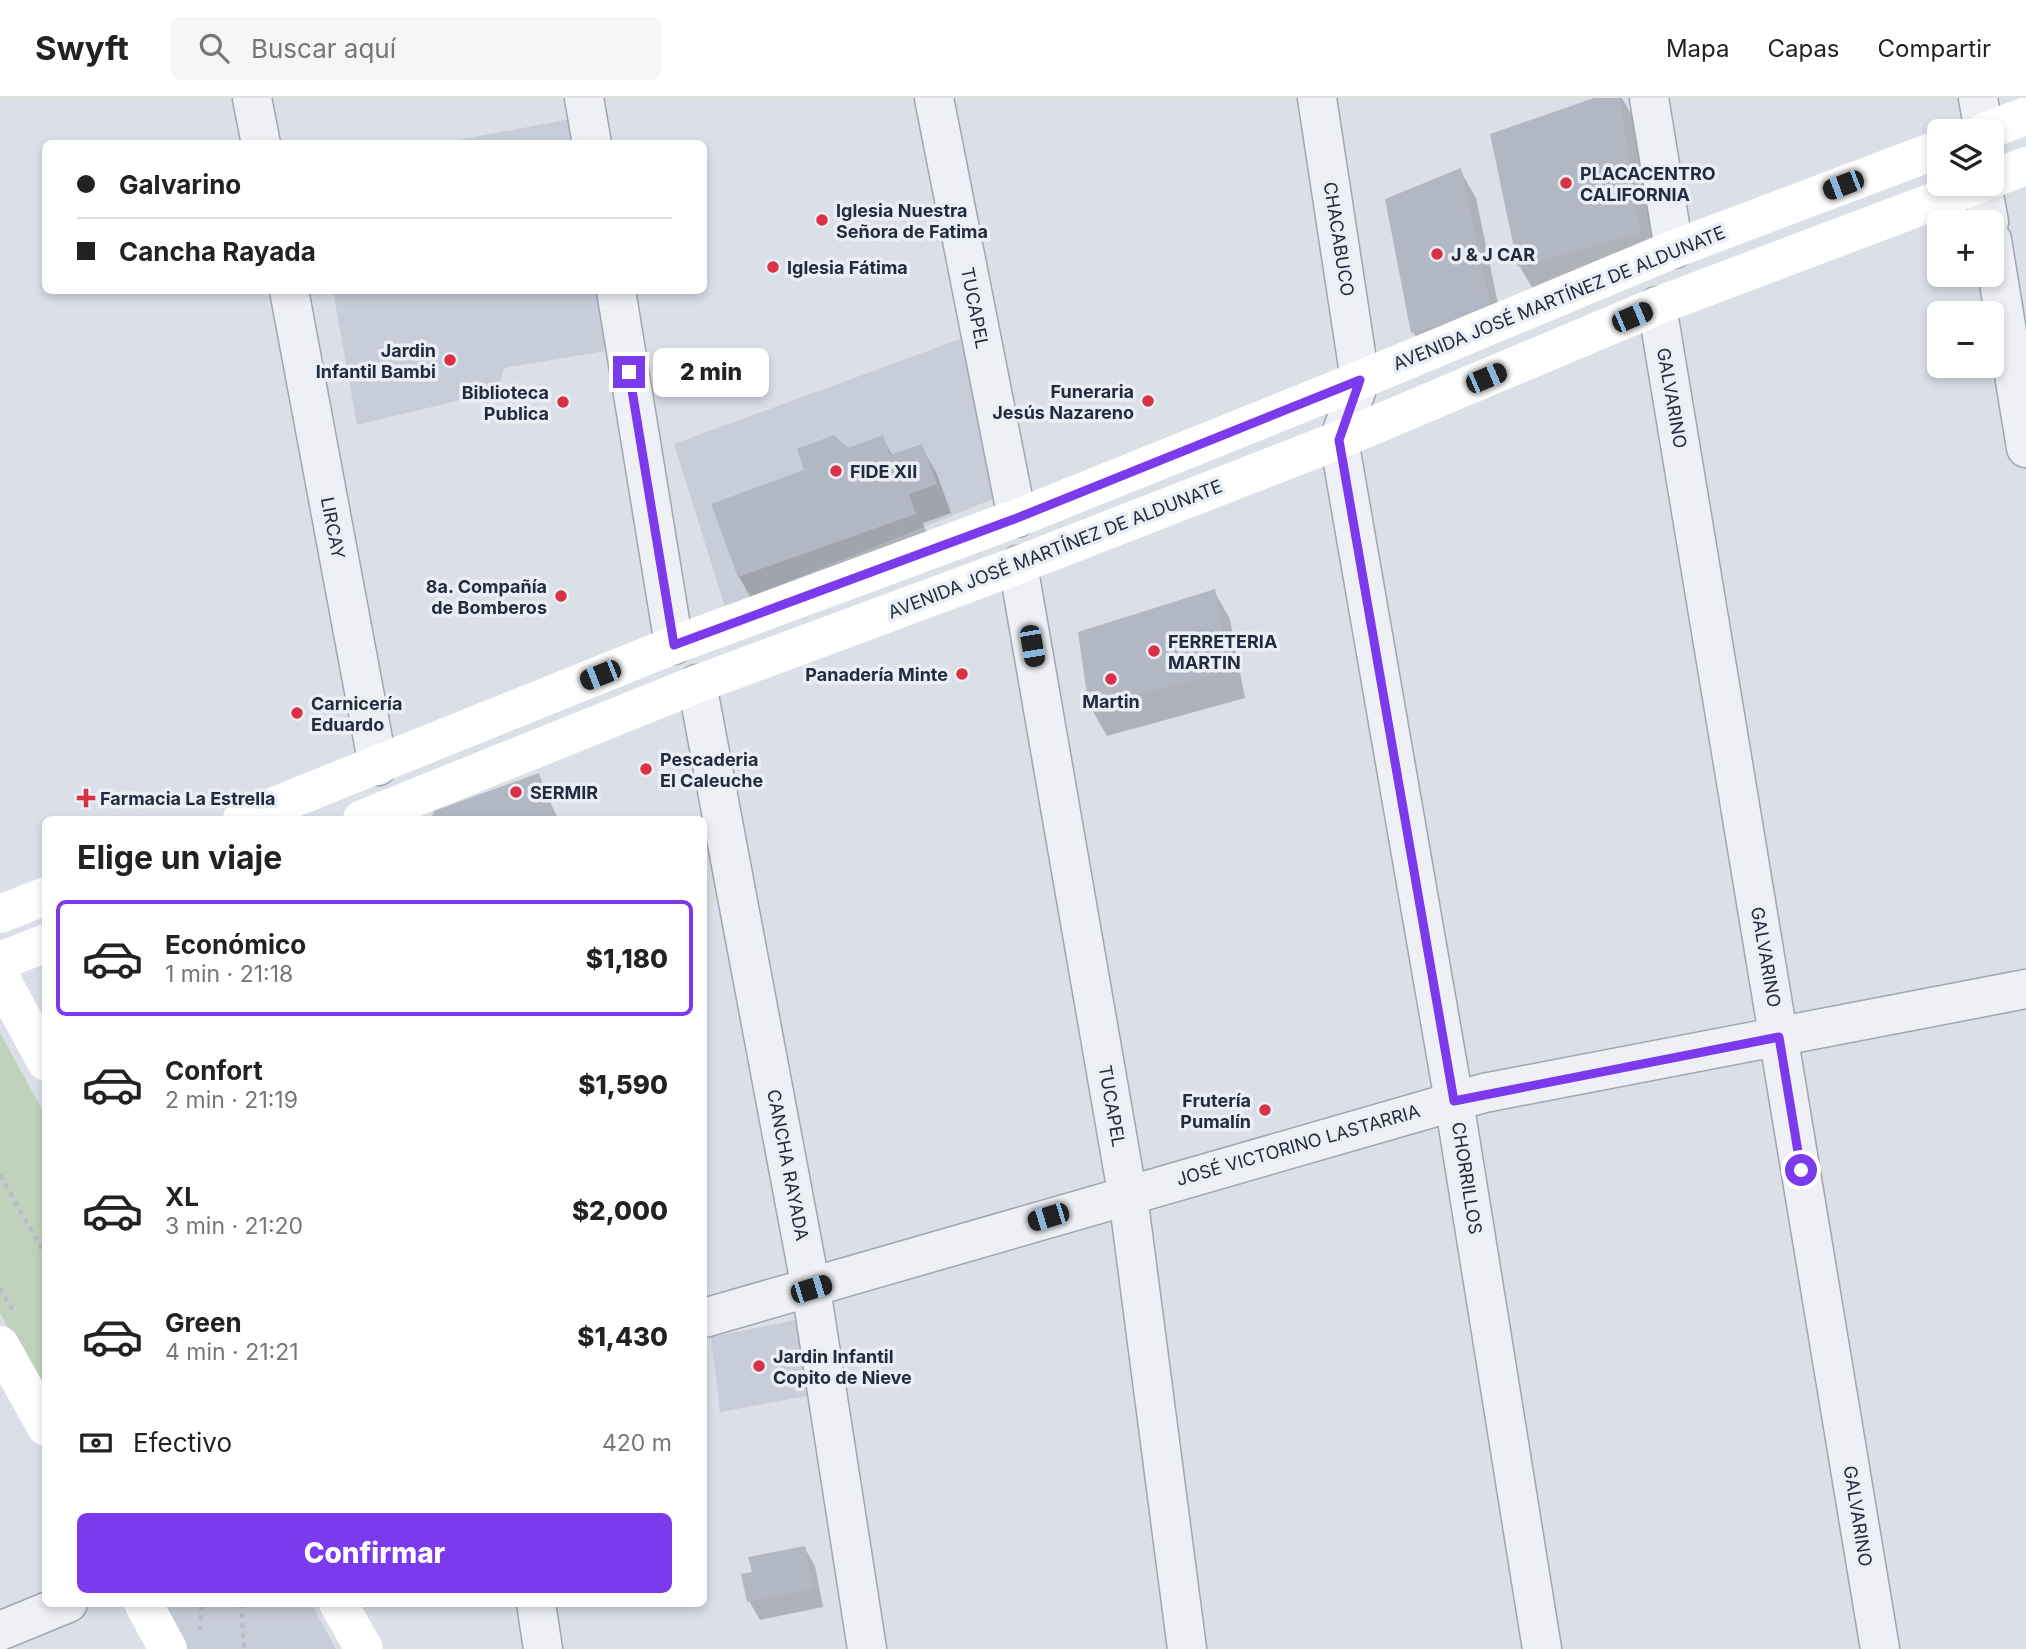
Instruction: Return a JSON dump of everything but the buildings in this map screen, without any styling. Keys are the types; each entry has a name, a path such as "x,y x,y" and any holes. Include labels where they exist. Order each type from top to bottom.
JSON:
{"main road":[{"path":"2004,124 2026,116"},
{"name":"AVENIDA JOSÉ MARTÍNEZ DE ALDUNATE","path":"250,816 674,645 1017,518 1360,380 1674,249 1927,154"},
{"path":"2004,174 2026,166"},
{"name":"AVENIDA JOSÉ MARTÍNEZ DE ALDUNATE","path":"378,816 400,812 697,684 1018,565 1339,440 1657,306 1949,196"},
{"path":"0,914 42,898"},
{"path":"0,961 42,945"},
{"path":"0,977 42,1055"},
{"path":"0,1345 42,1420"},
{"path":"145,1607 168,1649"},
{"path":"340,1607 363,1649"}],"street":[{"path":"252,98 260,140"},
{"path":"584,98 591,140"},
{"name":"TUCAPEL","path":"934,98 1017,518"},
{"name":"CHACABUCO","path":"1317,98 1360,380"},
{"path":"1649,98 1674,249"},
{"path":"1978,98 1982,119"},
{"path":"2000,287 2026,448"},
{"name":"LIRCAY","path":"290,294 378,766"},
{"path":"617,294 674,645"},
{"name":"GALVARINO","path":"1657,306 1880,1649"},
{"name":"CHORRILLOS","path":"1360,380 1339,440 1454,1101 1542,1649"},
{"name":"TUCAPEL","path":"1018,565 1127,1193 1187,1649"},
{"name":"CANCHA RAYADA","path":"697,684 811,1289 867,1649"},
{"name":"JOSÉ VICTORINO LASTARRIA","path":"707,1317 811,1289 1127,1193 1454,1101 2026,989"},
{"path":"0,1631 58,1607"},
{"path":"538,1607 543,1649"}],"path":[{"path":"0,1175 42,1249"},
{"path":"241,1607 244,1649"}],"shaded area":[{"path":"576,118 579,140 458,140"},
{"name":"Jardin Infantil Bambi","path":"334,294 598,294 605,351 504,368 498,391 357,425"},
{"name":"FIDE XII","path":"963,338 993,499 725,607 674,444"},
{"name":"Jardin Infantil Copito de Nieve","path":"796,1320 807,1396 720,1412 711,1337"},
{"path":"163,1607 313,1607 336,1649 182,1649"}],"green space":[{"path":"0,1033 42,1110 42,1389 0,1313"}],"place":[{"name":"PLACACENTRO CALIFORNIA","path":"1566,183"},
{"name":"Iglesia Nuestra Señora de Fatima","path":"822,220"},
{"name":"J & J CAR","path":"1437,254"},
{"name":"Iglesia Fátima","path":"773,267"},
{"name":"Jardin Infantil Bambi","path":"450,360"},
{"name":"Funeraria Jesús Nazareno","path":"1148,401"},
{"name":"Biblioteca Publica","path":"563,402"},
{"name":"FIDE XII","path":"836,471"},
{"name":"8a. Compañía de Bomberos","path":"561,596"},
{"name":"FERRETERIA MARTIN","path":"1154,651"},
{"name":"Panadería Minte","path":"962,674"},
{"name":"Martin","path":"1111,679"},
{"name":"Carnicería Eduardo","path":"297,713"},
{"name":"Pescaderia El Caleuche","path":"646,769"},
{"name":"SERMIR","path":"516,792"},
{"name":"Farmacia La Estrella","path":"86,798"},
{"name":"Frutería Pumalín","path":"1265,1110"},
{"name":"Jardin Infantil Copito de Nieve","path":"759,1366"}],"route":[{"path":"629,372 674,645 1017,518 1360,380 1339,440 1454,1101 1779,1037 1801,1170"}]}
